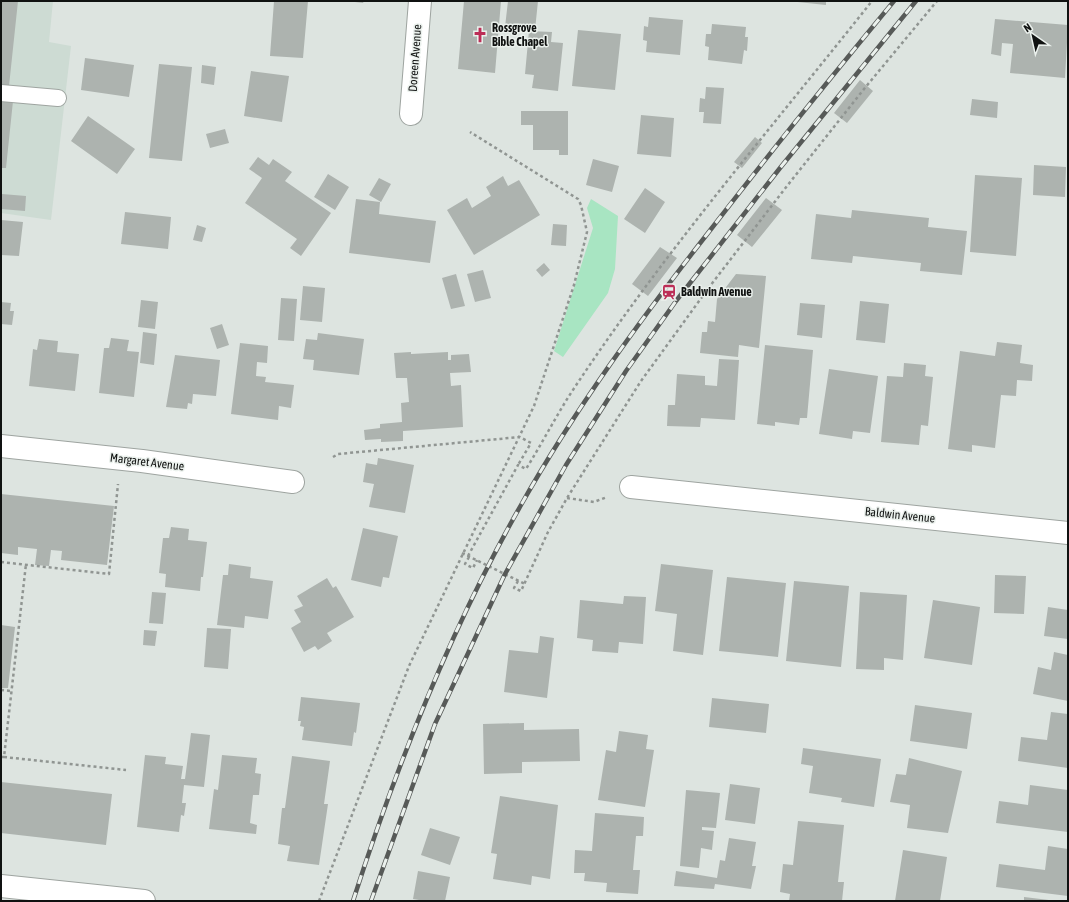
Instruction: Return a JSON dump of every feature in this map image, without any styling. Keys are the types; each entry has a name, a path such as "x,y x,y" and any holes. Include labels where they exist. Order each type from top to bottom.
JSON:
{"street":[{"name":"Doreen Avenue","path":"411,114 420,1"},
{"name":"Margaret Avenue","path":"1,446 142,461 293,482"},
{"name":"Baldwin Avenue","path":"631,487 1068,534"},
{"path":"1,886 144,901"}],"lane":[{"path":"1,92 58,98"}],"path":[{"path":"518,465 526,469 568,397 685,234 872,1"},
{"path":"518,581 514,588 521,591 548,532 567,498 641,381 710,286 864,89 937,1"},
{"path":"319,901 409,666 534,406 574,286 587,232 582,205 578,199 470,132"},
{"path":"333,457 338,454 520,437 531,443 465,564 473,568 477,560"},
{"path":"1,562 109,574 118,484"},
{"path":"567,498 594,502 631,487"},
{"path":"462,553 525,584"},
{"path":"26,564 2,757 126,770"},
{"path":"1,690 11,691"}],"shaded area":[{"path":"1,1 53,1 49,42 71,46 51,220 1,213"}],"green space":[{"path":"591,199 618,216 615,269 608,293 563,357 554,351 593,228 587,208"}],"building":[{"path":"1,1 18,1 9,86 1,85"},
{"path":"274,1 308,1 303,58 270,56"},
{"path":"347,1 364,1 363,3"},
{"name":"Rossgrove Bible Chapel","path":"464,1 501,1 495,73 458,69"},
{"path":"508,1 538,1 535,30 505,27"},
{"path":"788,1 826,1 826,5"},
{"path":"649,17 683,20 680,55 646,52 647,41 643,40 644,26 648,27"},
{"path":"995,19 1068,25 1065,78 1010,73 1013,44 1002,43 1001,56 991,54"},
{"path":"712,24 746,27 745,37 748,37 747,51 744,50 742,64 708,60 709,47 705,46 706,34 711,34"},
{"path":"578,30 621,34 615,90 572,86"},
{"path":"529,31 552,32 551,42 563,43 558,91 532,88 534,75 525,74"},
{"path":"85,58 134,65 129,97 81,90"},
{"path":"159,64 192,67 182,161 149,158"},
{"path":"202,65 216,67 214,85 201,83"},
{"path":"251,71 289,76 282,122 244,116"},
{"path":"860,80 873,91 847,123 834,113"},
{"path":"706,87 724,88 721,124 703,123 704,112 699,112 700,98 705,99"},
{"path":"972,99 998,102 997,118 970,115"},
{"path":"1,100 13,101 6,168 1,168"},
{"path":"521,111 568,111 568,155 559,155 559,150 533,150 533,125 521,125"},
{"path":"641,115 674,118 671,157 637,154"},
{"path":"88,116 135,149 117,174 71,141"},
{"path":"225,129 229,143 210,148 206,134"},
{"path":"755,137 762,143 742,168 734,162"},
{"path":"258,157 269,165 273,159 292,172 285,181 331,213 301,256 290,248 297,239 245,203 262,178 249,169"},
{"path":"593,159 619,166 612,192 586,185"},
{"path":"1034,165 1066,167 1065,197 1033,195"},
{"path":"328,174 349,187 335,210 314,197"},
{"path":"975,175 1022,178 1016,256 970,252"},
{"path":"503,176 508,186 519,180 540,215 474,255 447,210 467,198 472,208 491,196 486,187"},
{"path":"379,178 391,184 381,202 369,195"},
{"path":"645,188 665,202 645,233 624,219"},
{"path":"2,194 26,196 25,211 1,209"},
{"path":"766,198 782,210 752,247 737,235"},
{"path":"356,199 380,202 379,214 436,221 430,263 349,253"},
{"path":"852,210 929,218 928,227 967,231 962,275 920,271 921,263 853,256 852,263 811,259 816,214 851,218"},
{"path":"125,212 171,217 168,249 121,244"},
{"path":"1,220 23,222 19,256 1,255"},
{"path":"553,224 567,225 566,246 551,245"},
{"path":"197,225 206,228 202,242 193,240"},
{"path":"660,247 677,258 648,296 632,284"},
{"path":"544,263 550,270 542,277 536,270"},
{"path":"483,270 491,298 475,302 467,274"},
{"path":"456,274 465,306 451,309 442,278"},
{"path":"736,274 766,276 759,348 739,345 738,357 700,353 702,332 707,332 708,321 715,322 717,299"},
{"path":"303,286 325,288 322,322 300,320"},
{"path":"281,298 297,299 294,341 278,340"},
{"path":"141,300 158,302 155,329 138,327"},
{"path":"860,301 889,304 885,343 856,340"},
{"path":"1,302 11,303 10,311 14,311 12,325 1,324"},
{"path":"800,303 825,305 822,338 797,335"},
{"path":"222,324 229,345 217,349 210,328"},
{"path":"143,332 157,334 154,365 140,363"},
{"path":"318,333 364,339 359,375 313,370 314,360 303,359 306,339 317,340"},
{"path":"111,338 129,340 127,351 139,352 134,397 99,393 104,348 109,348"},
{"path":"39,339 58,341 57,352 79,354 75,391 29,386 33,349 37,350"},
{"path":"997,342 1022,345 1020,363 1033,365 1032,381 1017,380 1016,396 1001,395 995,448 972,445 972,452 948,449 960,351 995,356"},
{"path":"240,343 268,346 267,363 257,362 256,376 266,377 265,382 294,385 291,408 279,406 278,420 231,414"},
{"path":"765,345 813,350 807,418 800,418 799,425 775,422 775,426 757,424"},
{"path":"411,352 411,354 448,352 448,360 451,360 451,355 469,354 471,372 450,373 451,386 461,385 463,427 403,431 403,441 381,442 381,439 365,440 364,430 380,428 380,424 402,422 401,403 409,402 407,378 396,378 394,353"},
{"path":"175,355 220,360 216,396 193,394 192,404 188,403 187,409 166,407"},
{"path":"719,359 739,360 735,420 701,418 700,427 667,426 668,405 675,405 677,374 705,376 705,385 717,386"},
{"path":"904,363 926,365 925,376 933,377 928,426 921,425 919,445 881,442 887,376 903,377"},
{"path":"829,369 878,376 870,433 853,431 852,439 819,434"},
{"path":"378,458 414,465 405,513 369,507 374,484 363,482 366,463 377,465"},
{"path":"1,494 114,506 107,565 61,560 62,551 51,550 49,566 35,565 37,549 18,547 18,555 1,553"},
{"path":"171,527 189,529 188,540 207,542 200,591 165,587 166,574 159,573 163,538 169,538"},
{"path":"363,528 398,536 389,578 383,577 381,587 351,580"},
{"path":"229,564 251,567 250,578 273,581 268,619 245,616 244,628 217,625 223,575 228,575"},
{"path":"661,564 713,570 703,655 673,651 677,614 655,611"},
{"path":"995,575 1026,576 1024,614 994,613"},
{"path":"727,577 786,583 778,657 719,651"},
{"path":"327,578 333,588 336,586 354,617 327,633 332,641 318,650 315,646 304,652 291,628 301,622 294,610 303,606 297,596"},
{"path":"794,581 849,586 841,667 786,661"},
{"path":"152,592 166,593 163,624 149,623"},
{"path":"860,592 907,595 903,660 884,658 884,670 856,669"},
{"path":"624,596 646,597 643,644 619,642 618,653 592,651 593,640 577,638 580,600 623,604"},
{"path":"933,600 980,607 972,665 924,658"},
{"path":"1048,607 1068,610 1068,639 1044,636"},
{"path":"1,625 15,627 8,688 1,688"},
{"path":"207,628 231,629 228,669 204,667"},
{"path":"144,630 157,631 155,646 143,645"},
{"path":"540,636 554,638 547,698 504,692 509,650 538,653"},
{"path":"1054,652 1068,655 1068,701 1033,694 1038,667 1051,670"},
{"path":"301,697 360,703 356,733 354,732 352,746 302,740 304,727 300,726 301,721 298,721"},
{"path":"712,698 769,704 766,733 709,727"},
{"path":"915,705 972,713 967,749 910,741"},
{"path":"1051,712 1068,714 1068,768 1018,761 1021,737 1047,740"},
{"path":"524,723 524,730 579,729 580,761 522,762 522,773 484,774 483,724"},
{"path":"619,731 648,735 646,749 654,750 645,807 598,800 606,750 616,752"},
{"path":"191,733 210,735 204,787 184,785 182,803 186,803 184,816 181,815 179,832 137,827 145,755 166,757 165,764 183,766 181,779 185,779"},
{"path":"803,748 881,759 874,807 841,802 842,798 809,793 813,766 801,764"},
{"path":"222,755 257,758 255,773 261,774 259,795 253,795 250,823 257,825 256,834 209,829 214,789 218,790"},
{"path":"292,756 330,761 324,804 328,804 319,865 287,861 290,846 278,844 282,808 285,808"},
{"path":"909,758 962,771 948,833 907,828 910,805 890,802 896,774 906,775"},
{"path":"1,782 112,794 106,845 1,833"},
{"path":"730,784 760,788 755,824 725,820"},
{"path":"1030,785 1068,790 1068,832 996,823 999,801 1028,805"},
{"path":"686,790 720,793 716,828 702,827 702,830 714,831 712,850 701,848 699,868 680,866"},
{"path":"500,796 558,805 550,879 532,876 531,885 493,879 497,854 491,853"},
{"path":"595,813 644,817 643,836 636,836 633,870 640,870 638,894 606,892 607,883 584,881 585,873 574,873 575,850 592,851"},
{"path":"798,821 844,825 838,882 844,882 842,901 789,901 790,894 780,892 783,864 793,865"},
{"path":"430,828 460,837 450,865 421,855"},
{"path":"729,838 756,842 752,866 756,866 751,889 715,884 714,889 674,886 676,871 717,878 720,860 725,861"},
{"path":"1048,846 1068,849 1068,896 996,887 999,864 1045,870"},
{"path":"903,850 947,857 940,901 895,901"},
{"path":"418,871 450,877 445,901 425,901 413,899"},
{"path":"1024,897 1049,900 1049,901 1024,901"}],"railway":[{"path":"353,901 407,748 448,649 495,552 563,434 609,366 658,299 777,145 894,1"},
{"path":"371,901 435,724 505,574 566,465 626,371 676,301 780,168 916,1"}],"place":[{"name":"Rossgrove Bible Chapel","path":"480,35"},
{"name":"Baldwin Avenue","path":"669,292"}]}
